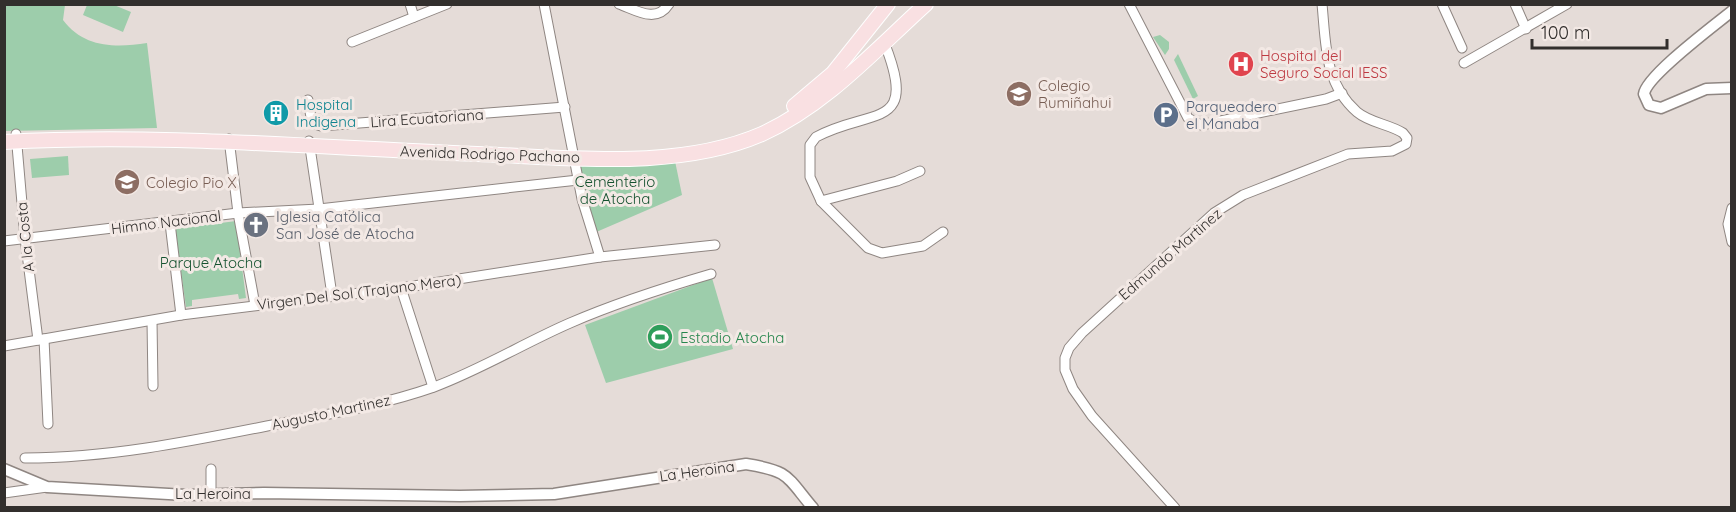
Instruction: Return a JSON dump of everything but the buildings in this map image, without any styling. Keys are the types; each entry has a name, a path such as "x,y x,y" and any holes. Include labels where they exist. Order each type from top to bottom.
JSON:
{"main road":[{"path":"846,59 888,4"},
{"path":"846,59 893,23 913,4"},
{"name":"Avenida Rodrigo Pachano","path":"10,138 229,139 574,153 683,155 737,143 791,119 817,101 926,4"},
{"name":"Avenida Rodrigo Pachano","path":"574,153 664,150 730,136 781,115 802,100 846,59"}],"street":[{"path":"410,4 414,17"},
{"path":"352,42 447,4"},
{"path":"544,4 578,180 587,219 600,257"},
{"path":"619,4 652,16 659,14 669,4"},
{"path":"1129,4 1188,118 1202,125 1326,99 1342,93"},
{"name":"Edmundo Martinez","path":"1175,507 1092,416 1073,389 1065,370 1065,358 1082,333 1214,213 1243,195 1348,154 1392,151 1406,144 1407,138 1403,133 1357,112 1342,93 1332,74 1323,44 1322,4"},
{"path":"1442,4 1462,48"},
{"path":"1515,4 1526,28"},
{"path":"1464,63 1567,4"},
{"path":"1730,86 1706,89 1661,108 1649,105 1644,94 1647,84 1731,11"},
{"path":"884,42 898,85 894,99 885,112 873,119 823,133 810,145 810,177 821,201 868,248 882,253 923,246 943,232"},
{"name":"Lira Ecuatoriana","path":"308,100 312,123 321,126 565,107"},
{"name":"A la Costa","path":"10,138 41,339 48,424"},
{"path":"229,139 238,213 255,305"},
{"path":"309,143 332,295"},
{"path":"821,201 897,181 920,171"},
{"name":"Himno Nacional","path":"4,241 170,223 238,213 320,209 578,180"},
{"path":"1731,208 1728,224 1731,242"},
{"path":"170,223 182,315"},
{"name":"Virgen Del Sol (Trajano Mera)","path":"4,346 182,315 401,288 600,257 715,245"},
{"name":"Augusto Martinez","path":"25,458 73,458 180,443 361,408 433,387 481,368 567,324 620,301 711,274"},
{"path":"401,288 433,387"},
{"path":"152,321 153,386"},
{"name":"La Heroina","path":"4,469 47,487 211,495 264,493 460,496 554,494 746,464 770,467 790,477 813,507"},
{"path":"211,469 211,495"},
{"path":"4,493 47,487"}],"green space":[{"path":"5,5 65,5 63,20 71,29 91,41 112,45 147,43 157,128 5,131"},
{"path":"87,5 114,5 131,12 123,32 83,15"},
{"path":"1160,35 1169,42 1169,49 1165,55 1153,37"},
{"path":"1178,54 1198,96 1193,99 1174,60"},
{"path":"68,156 69,175 32,178 30,159"},
{"name":"Cementerio de Atocha","path":"576,158 675,161 682,195 594,233"},
{"name":"Parque Atocha","path":"236,221 246,298 239,299 238,294 192,300 192,306 186,307 175,229"},
{"name":"Estadio Atocha","path":"712,278 733,349 606,383 585,325"}],"place":[{"name":"Hospital del Seguro Social IESS","path":"1241,64"},
{"name":"Colegio Rumiñahui","path":"1019,94"},
{"name":"Hospital Indigena","path":"276,113"},
{"name":"Parqueadero el Manaba","path":"1166,115"},
{"name":"Colegio Pio X","path":"127,182"},
{"name":"Iglesia Católica San José de Atocha","path":"256,225"},
{"name":"Estadio Atocha","path":"660,337"}]}
